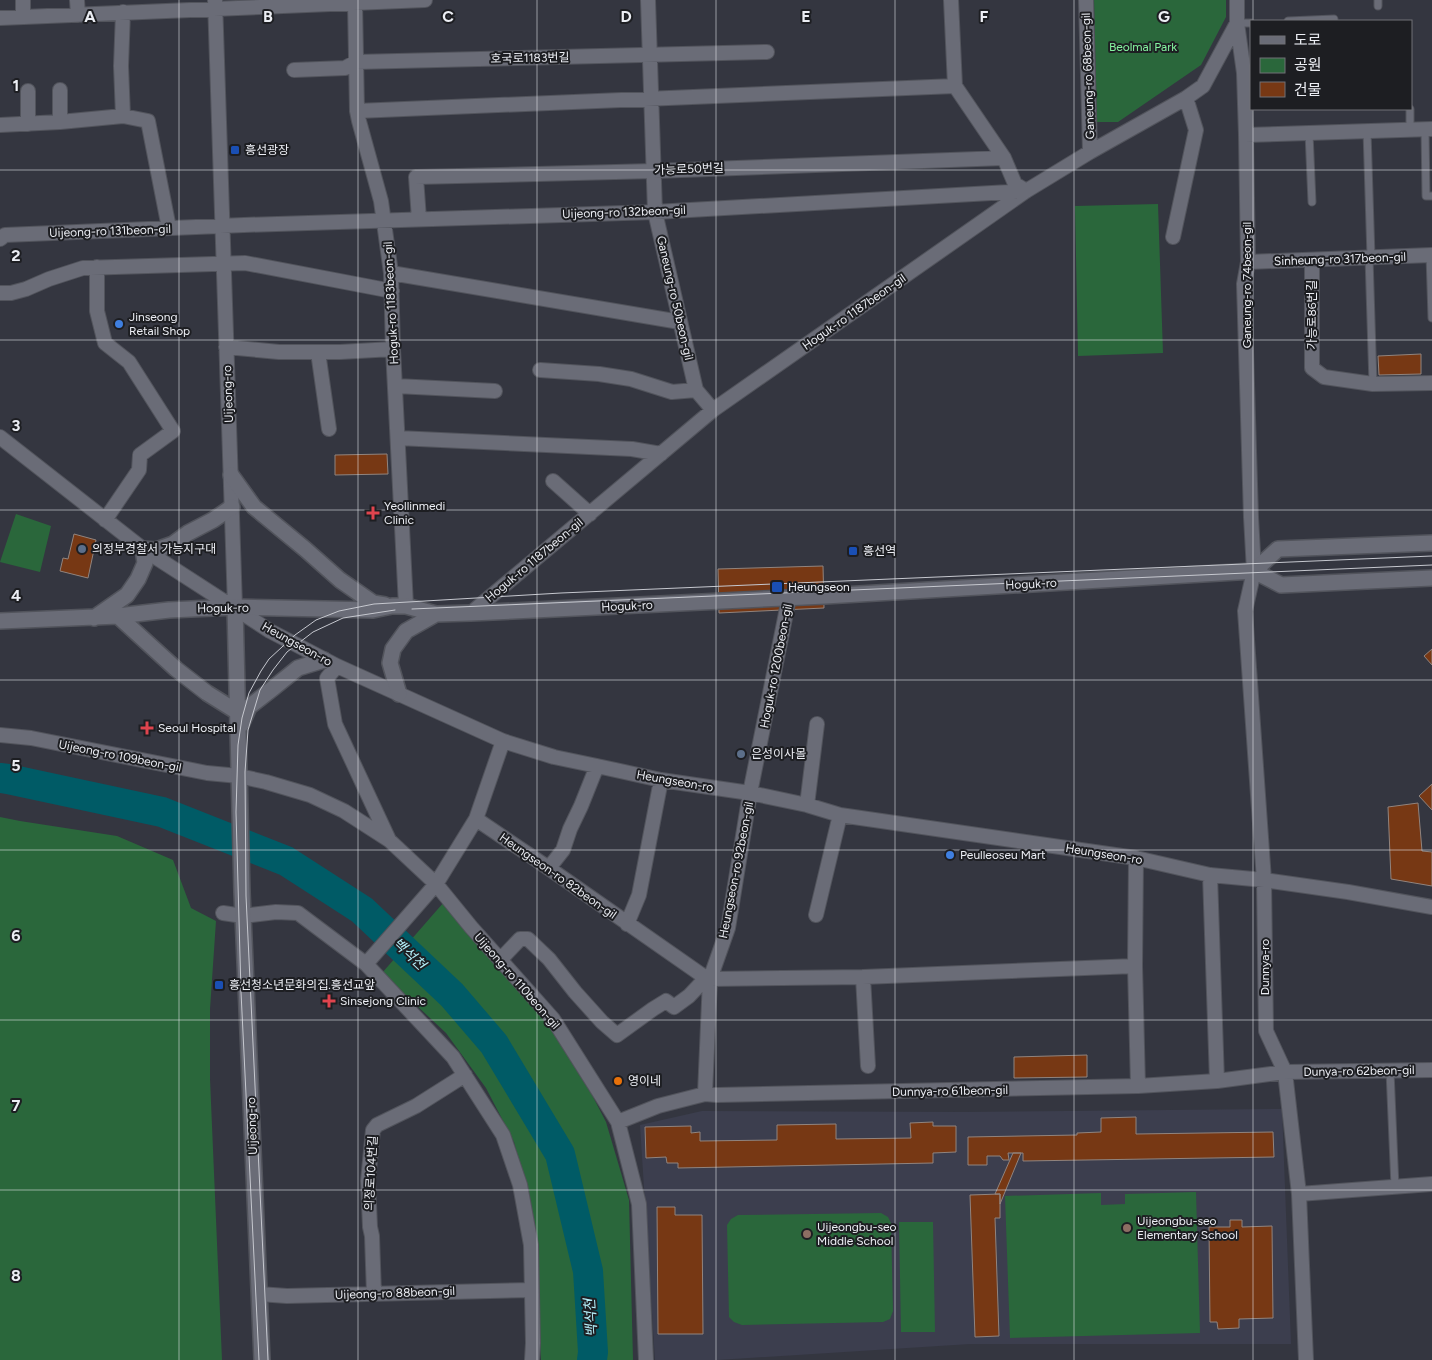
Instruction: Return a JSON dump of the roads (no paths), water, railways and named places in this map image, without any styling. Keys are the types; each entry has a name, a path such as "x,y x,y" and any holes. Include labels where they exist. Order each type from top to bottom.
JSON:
{"street":[{"path":"22,0 23,17"},
{"path":"77,0 78,15"},
{"path":"0,18 198,10 215,4 355,3 426,0"},
{"name":"Ganeung-ro 50beon-gil","path":"648,0 655,212 696,390 713,410"},
{"path":"951,0 955,86 1004,158 1015,184 1026,191"},
{"name":"Ganeung-ro 68beon-gil","path":"1086,0 1090,152"},
{"name":"Ganeung-ro 74beon-gil","path":"1236,0 1244,23 1248,262 1244,284 1254,571"},
{"name":"Hoguk-ro 1183beon-gil","path":"355,3 357,111 385,220 391,273 398,438 399,606"},
{"name":"Uijeong-ro","path":"215,4 239,713 242,892 262,1360"},
{"path":"122,12 121,66 123,116"},
{"name":"Hoguk-ro 1187beon-gil","path":"471,613 713,410 1026,191 1090,152 1186,98 1203,86 1244,23"},
{"name":"호국로1183번길","path":"294,70 345,68 356,62 767,52"},
{"path":"357,111 955,86"},
{"path":"60,90 60,122"},
{"path":"28,91 28,124"},
{"path":"1173,236 1196,130 1186,98"},
{"path":"0,125 123,116 148,121 169,228"},
{"path":"1246,135 1428,129"},
{"name":"가능로50번길","path":"418,219 416,177 654,171 1004,158"},
{"name":"Uijeong-ro 132beon-gil","path":"222,226 655,212 1026,191"},
{"name":"Uijeong-ro 131beon-gil","path":"2,234 222,226"},
{"name":"Sinheung-ro 317beon-gil","path":"1248,262 1431,255"},
{"name":"가능로86번길","path":"1312,260 1312,368 1324,377 1373,384 1432,383"},
{"path":"0,293 11,293 26,289 83,268 224,263 245,263 392,291"},
{"path":"97,267 98,310 105,343 129,362 173,431 140,455 139,470 105,520"},
{"path":"391,273 680,322"},
{"path":"226,348 279,352 340,352 394,349"},
{"path":"318,352 329,429"},
{"path":"540,370 615,376 672,392 696,390"},
{"path":"396,386 495,391"},
{"name":"Heungseon-ro","path":"0,437 144,549 270,630 330,663 503,741 554,757 661,780 750,793 807,805 840,815 1136,858 1210,876 1264,880 1432,906"},
{"path":"398,438 632,449 661,454"},
{"path":"231,475 254,507 340,580 373,603 399,606"},
{"path":"553,481 590,514"},
{"path":"94,618 127,595 138,579 145,562 144,549 156,550 173,544 232,507"},
{"path":"1432,543 1278,550 1254,571 1281,585 1432,578"},
{"name":"Hoguk-ro","path":"0,621 94,618 169,610 235,607 373,610 399,606 436,614 471,613 789,598 1254,571"},
{"name":"Dunnya-ro","path":"1254,571 1245,611 1264,880 1266,1031 1285,1072 1300,1194 1306,1360"},
{"name":"Hoguk-ro 1200beon-gil","path":"750,793 789,598"},
{"path":"399,694 390,663 394,649 406,631 436,614"},
{"path":"118,616 176,669 207,693 239,713"},
{"path":"239,731 249,708 298,668 330,663 327,678 335,724 389,840"},
{"path":"807,805 817,724"},
{"name":"Uijeong-ro 109beon-gil","path":"0,735 31,738 207,773 240,782"},
{"path":"366,964 436,884 476,820 503,741"},
{"path":"547,867 552,864 563,850 597,766"},
{"path":"627,924 639,895 661,780"},
{"name":"Uijeong-ro 110beon-gil","path":"240,782 266,782 310,795 344,811 389,840 436,884 471,927 553,1019 618,1122 639,1204 646,1360"},
{"name":"Heungseon-ro 92beon-gil","path":"705,1094 708,978 728,928 750,793"},
{"path":"816,915 840,815"},
{"name":"Heungseon-ro 82beon-gil","path":"476,820 708,978"},
{"path":"1136,858 1135,966 1138,1086"},
{"path":"1210,876 1216,1081"},
{"path":"223,913 244,916 276,912 298,913 366,964 453,1057 503,1135 520,1185 531,1245 532,1360"},
{"path":"500,960 520,939 528,939 549,959 597,1016 617,1034 666,1001 674,1007 708,978 863,977 1135,966"},
{"path":"863,977 868,1066"},
{"name":"Dunya-ro 62beon-gil","path":"1285,1072 1432,1070"},
{"name":"Dunnya-ro 61beon-gil","path":"618,1122 658,1106 705,1094 1138,1086 1216,1081 1285,1072"},
{"name":"의정로104번길","path":"374,1294 368,1180 373,1130 377,1125 416,1106 465,1075"},
{"path":"1300,1194 1432,1184"},
{"name":"Uijeong-ro 88beon-gil","path":"259,1294 288,1296 532,1290"}],"lane":[{"path":"1311,20 1334,19"},
{"path":"1410,110 1410,129"},
{"path":"1428,129 1426,196 1432,196"},
{"path":"1368,131 1373,384"},
{"path":"1309,133 1312,202"},
{"path":"1431,255 1432,318"},
{"path":"1390,1071 1395,1187"}],"waterway":[{"name":"백석천","path":"0,778 162,812 286,861 362,910 452,995 494,1044 560,1154 588,1271 592,1360"}],"tram line":[{"path":"259,1360 241,992 236,812 238,745 242,718 249,693 261,671 269,659 295,635 316,620 339,611 374,604 561,593 1432,556"},
{"path":"412,609 1432,565"},
{"path":"268,1360 246,896 245,772 248,730 260,690 287,652 313,632 343,618 395,610"}],"place":[{"name":"흥선광장","path":"235,150"},
{"name":"Jinseong Retail Shop","path":"119,324"},
{"name":"Yeollinmedi Clinic","path":"373,513"},
{"name":"의정부경찰서 가능지구대","path":"82,549"},
{"name":"흥선역","path":"853,551"},
{"name":"Heungseon","path":"777,587"},
{"name":"Seoul Hospital","path":"147,728"},
{"name":"은성이사몰","path":"741,754"},
{"name":"Peulleoseu Mart","path":"950,855"},
{"name":"흥선청소년문화의집.흥선교앞","path":"219,985"},
{"name":"Sinsejong Clinic","path":"329,1001"},
{"name":"영이네","path":"618,1081"},
{"name":"Uijeongbu-seo Elementary School","path":"1127,1228"},
{"name":"Uijeongbu-seo Middle School","path":"807,1234"}],"park label":[{"name":"Beolmal Park","path":"1143,47"}]}
